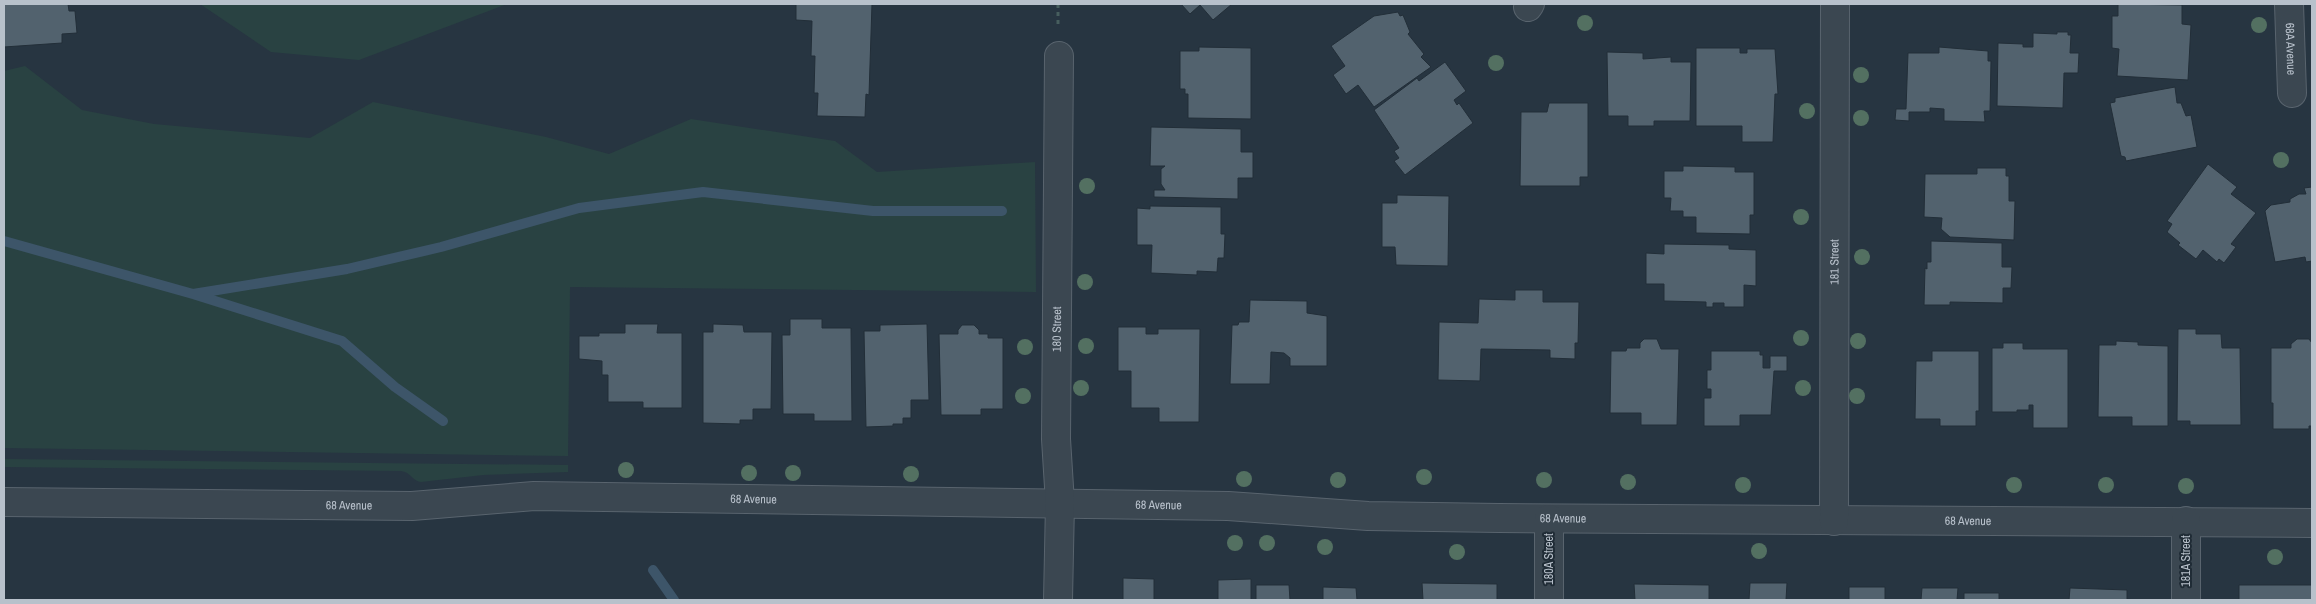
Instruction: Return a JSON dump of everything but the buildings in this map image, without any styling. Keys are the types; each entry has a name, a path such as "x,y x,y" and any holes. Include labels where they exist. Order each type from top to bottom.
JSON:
{"street":[{"name":"181 Street","path":"1834,521 1835,4"},
{"name":"68A Avenue","path":"2289,4 2292,93"},
{"name":"180 Street","path":"1058,600 1060,503 1056,439 1059,56"},
{"name":"68 Avenue","path":"4,502 412,506 534,496 1228,506 1368,516 1834,521 2312,523"},
{"name":"180A Street","path":"1549,518 1549,600"},
{"name":"181A Street","path":"2186,521 2186,600"}],"path":[{"path":"1058,4 1058,22"}],"green space":[{"path":"200,4 507,4 359,60 271,52"},
{"path":"25,66 82,110 154,124 310,138 373,102 546,137 609,154 691,119 835,141 877,172 1035,162 1036,292 570,287 568,456 4,448 4,71"},
{"path":"4,459 568,465 568,472 483,475 421,482 401,471 4,467"}],"waterway":[{"path":"193,294 347,269 441,247 579,208 703,192 873,211 1002,211"},
{"path":"4,241 193,294 342,341 395,387 443,421"},
{"path":"653,570 674,600"}]}
